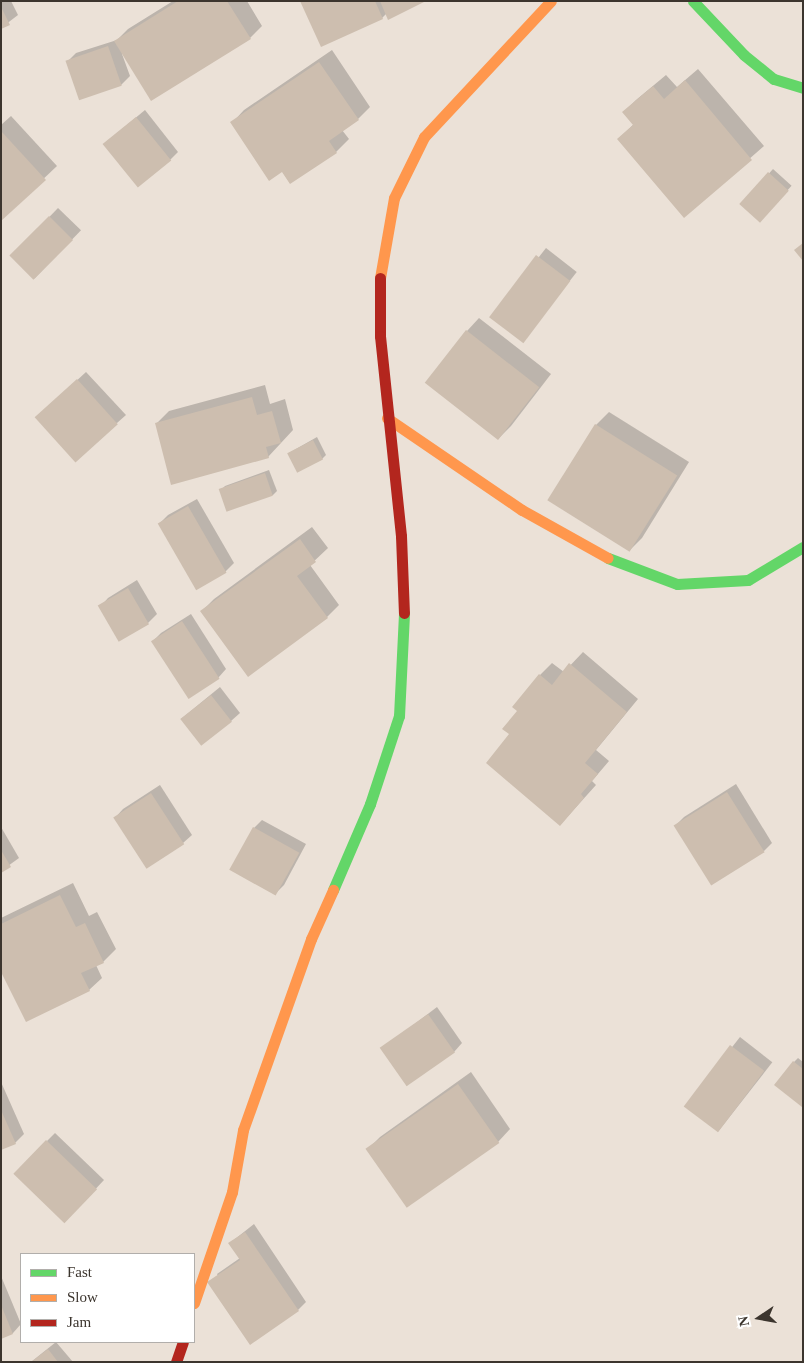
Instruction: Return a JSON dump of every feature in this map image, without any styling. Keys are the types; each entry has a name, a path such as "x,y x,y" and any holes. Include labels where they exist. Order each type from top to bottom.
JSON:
{"street":[{"path":"195,1300 232,1192 243,1130 269,1053 311,939 370,804 399,716 405,629 401,536 387,418 380,336 380,272 394,198 424,137 551,1"},
{"path":"693,1 744,55 774,79 803,88"},
{"path":"387,418 522,510 616,563 677,584 748,580 803,547"},
{"path":"176,1362 183,1343"}],"building":[{"path":"178,1 227,1 251,39 151,101 114,41"},
{"path":"300,1 375,1 383,19 321,47"},
{"path":"380,1 426,1 388,20"},
{"path":"1,7 10,25 1,29"},
{"path":"108,46 122,86 79,100 65,61"},
{"path":"319,62 359,120 329,141 337,153 290,184 282,172 269,181 230,122"},
{"path":"685,80 752,160 684,218 617,139 633,125 622,112 653,86 664,99"},
{"path":"136,117 171,161 138,188 103,144"},
{"path":"1,131 46,180 1,221"},
{"path":"768,172 789,191 760,223 739,204"},
{"path":"49,216 73,240 33,280 9,256"},
{"path":"803,243 803,261 794,250"},
{"path":"536,255 570,281 523,343 489,317"},
{"path":"466,330 539,387 498,440 425,383"},
{"path":"77,379 118,424 75,462 35,417"},
{"path":"252,397 257,415 272,411 281,443 266,447 269,458 171,485 155,423"},
{"path":"595,424 677,475 630,552 547,500"},
{"path":"313,440 323,460 297,473 287,453"},
{"path":"265,473 273,496 226,512 219,489"},
{"path":"188,506 226,573 196,590 158,524"},
{"path":"300,539 316,562 297,576 328,618 248,677 200,611"},
{"path":"128,588 149,624 119,642 98,606"},
{"path":"182,621 220,679 189,699 151,641"},
{"path":"569,663 627,712 585,763 598,774 581,794 584,798 560,826 486,763 509,734 502,729 517,711 512,707 539,674 552,685"},
{"path":"211,695 232,722 201,746 180,719"},
{"path":"727,792 765,852 711,886 674,825"},
{"path":"151,793 184,844 146,869 113,818"},
{"path":"253,827 299,853 276,896 229,870"},
{"path":"1,850 11,867 1,873"},
{"path":"60,895 76,927 85,923 104,963 81,973 90,991 26,1022 1,972 1,924"},
{"path":"428,1014 455,1053 407,1086 380,1048"},
{"path":"730,1045 764,1071 718,1132 684,1106"},
{"path":"793,1061 803,1069 802,1107 774,1085"},
{"path":"458,1084 499,1143 407,1208 365,1149"},
{"path":"1,1110 16,1144 1,1150"},
{"path":"46,1140 97,1189 64,1223 13,1174"},
{"path":"245,1232 299,1311 250,1345 207,1282 240,1260 228,1243"},
{"path":"1,1305 13,1334 1,1339"},
{"path":"48,1349 58,1362 31,1362"}],"traffic: fast":[{"path":"693,1 744,55 774,79 803,88"},
{"path":"608,558 677,584 748,580 803,547"},
{"path":"333,890 370,804 399,716 404,613"}],"traffic: slow":[{"path":"380,278 394,198 424,137 551,1"},
{"path":"387,418 522,510 608,558"},
{"path":"195,1300 232,1192 243,1130 311,939 333,890"}],"traffic: jam":[{"path":"380,278 380,336 401,536 404,613"},
{"path":"176,1362 183,1343"}]}
